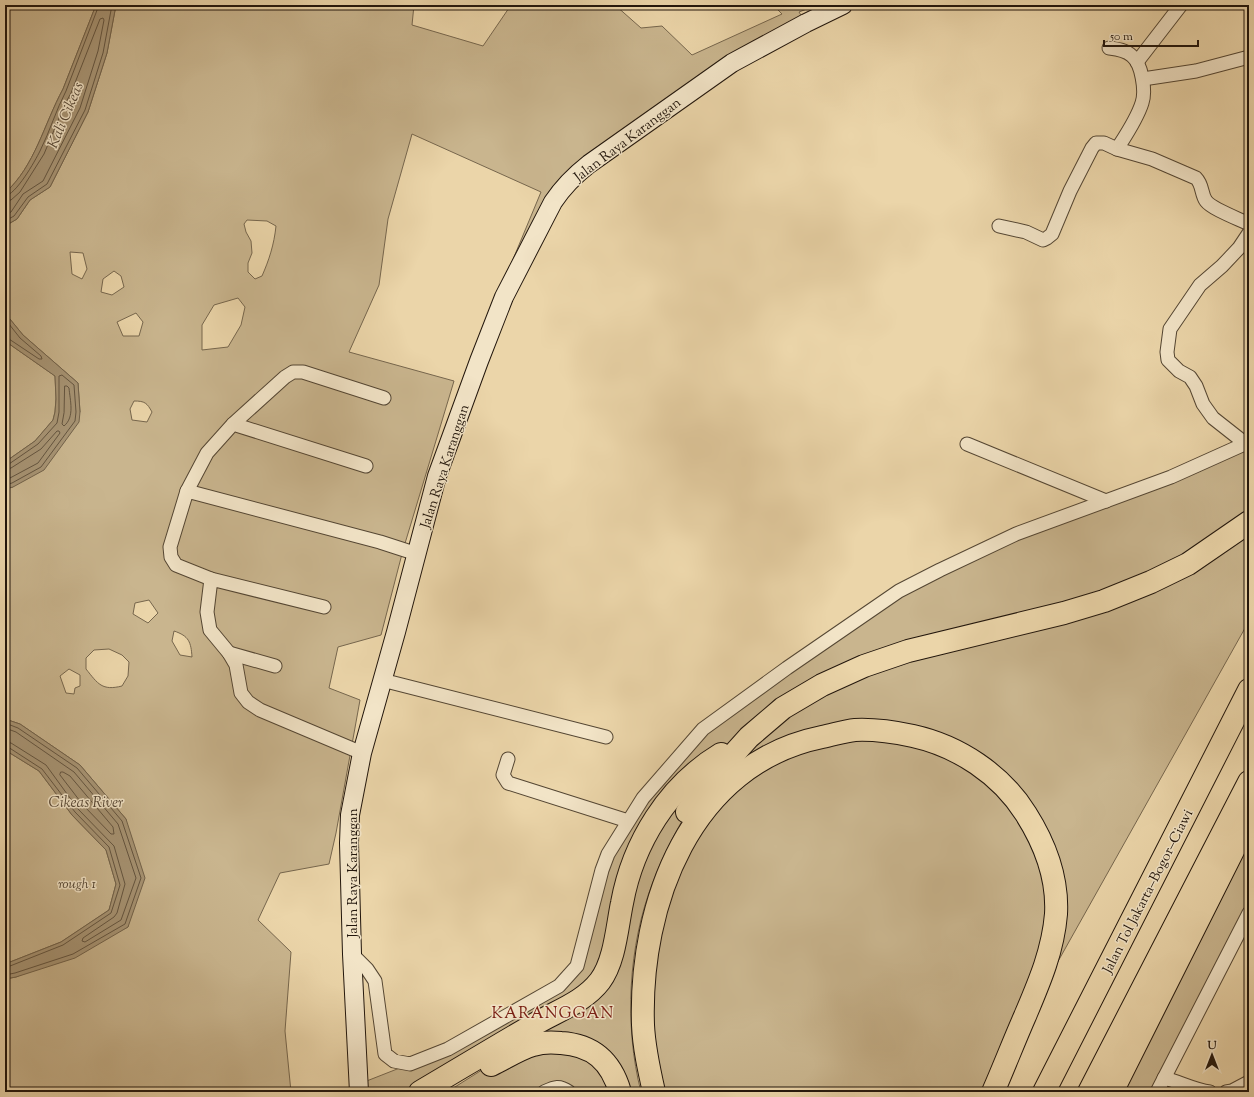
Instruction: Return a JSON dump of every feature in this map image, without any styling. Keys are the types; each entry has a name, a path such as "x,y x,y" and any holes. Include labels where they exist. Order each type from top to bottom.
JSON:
{"highway":[{"path":"641,1092 632,1043 631,1001 633,963 642,915 652,882 667,848 683,818 705,786 749,737 783,708 822,685 864,666 908,651 1064,613 1104,601 1151,582 1188,564 1249,522"},
{"name":"Jalan Tol Jakarta–Bogor–Ciawi","path":"1044,1092 1249,690"},
{"path":"654,1092 647,1063 643,1027 644,990 648,945 657,904 672,864 689,832 724,787 770,755 804,741 854,730 862,730 890,731 930,740 965,756 993,775 1018,801 1035,828 1047,853 1055,884 1056,913 1051,948 1039,983 993,1092"},
{"path":"420,1092 536,1023 587,995 594,988 607,969 612,952 623,895 632,864 653,822 664,806 687,780 711,760 749,737"},
{"path":"1089,1092 1249,782"},
{"path":"1112,1092 1249,819"},
{"path":"447,1092 485,1068 533,1045 547,1042 583,1046 596,1053 613,1074 620,1092"},
{"path":"1117,1092 1127,1063"}],"street":[{"name":"Jalan Raya Karanggan","path":"363,1089 352,954 349,843 350,815 362,753 437,476 504,297 553,202 563,188 576,175 589,164 732,63 843,5"},
{"path":"1137,62 1181,5"},
{"path":"1109,48 1127,52 1133,56 1137,62 1144,86 1143,102 1117,149"},
{"path":"1143,79 1203,70 1249,57"},
{"path":"1000,226 1026,232 1039,239 1047,238 1052,234 1070,191 1096,143 1104,143 1117,149 1152,159 1196,178 1200,182 1205,200 1208,203 1249,224"},
{"path":"1248,443 1213,418 1203,404 1196,386 1190,377 1179,371 1168,360 1167,352 1170,329 1200,285 1222,266 1239,248 1249,233"},
{"path":"324,607 211,579 176,565 171,557 170,547 187,491 206,453 233,424 285,377 293,372 303,372 384,398"},
{"path":"233,424 366,466"},
{"path":"352,954 368,969 375,981 385,1054 394,1061 410,1064 448,1049 560,986 577,966 602,870 608,854 643,798 703,729 787,668 899,591 1016,534 1172,476 1248,443"},
{"path":"967,444 1106,501"},
{"path":"187,491 372,540 417,554"},
{"path":"211,579 206,612 210,630 229,653 236,665 241,692 248,702 260,710 362,753"},
{"path":"229,653 275,666"},
{"path":"382,680 606,737"},
{"path":"508,759 503,775 508,783 628,821"},
{"path":"1157,1092 1249,914"},
{"path":"1164,1078 1210,1092"},
{"path":"1226,1092 1232,1092 1249,1082"},
{"path":"544,1092 554,1087 563,1087 569,1092"}],"green space":[{"path":"5,5 96,5 63,89 32,157 15,182 5,193"},
{"path":"116,5 414,5 412,25 483,46 511,5 615,5 641,28 662,26 692,55 782,14 773,5 817,5 799,12 806,23 589,164 504,281 541,192 412,134 388,219 379,285 349,352 454,381 403,550 381,635 338,647 329,688 360,700 329,864 280,873 258,920 291,952 285,1031 291,1092 5,1092 5,979 16,977 128,927 126,819 80,765 20,724 5,719 5,489 13,487 80,412 78,383 23,335 5,313 5,226 17,219 30,200 50,187 88,112 107,53","holes":["247,220 267,221 276,226 273,246 265,270 262,276 255,279 248,272 248,263 252,253 251,241 244,224","70,252 83,253 87,269 82,279 72,274","114,271 121,276 124,287 112,295 101,292 103,279","238,298 245,307 241,325 228,347 202,350 202,325 214,305","136,313 143,322 139,336 123,336 117,322","134,401 141,401 149,406 152,412 147,422 132,420 130,409","149,600 158,613 148,623 133,614 135,603","174,631 186,637 191,647 192,657 180,655 172,641","109,649 122,655 129,662 128,676 122,686 110,688 97,682 86,669 86,658 94,650","69,669 80,675 80,686 75,688 74,694 66,693 60,676"]},
{"path":"5,341 55,376 56,398 53,420 35,441 5,462"},
{"path":"1249,442 1249,621 1047,981 993,1092 654,1092 644,990 689,832 683,819 653,882 638,932 631,986 631,1013 632,1040 641,1092 447,1092 485,1068 532,1045 420,1092 374,1092 359,1084 448,1049 560,985 577,966 608,854 703,729 940,570"},
{"name":"rough 1","path":"5,750 39,771 72,815 106,850 116,884 109,910 61,942 5,964"},
{"path":"1249,819 1249,913 1157,1092 1112,1092"}],"water":[{"name":"Kali Cikeas","path":"96,5 116,5 107,53 88,112 50,187 30,200 17,219 5,226 5,193 24,170 32,157 63,89"},
{"path":"5,313 23,335 78,383 80,412 79,422 44,470 13,487 5,489 5,462 35,441 53,420 56,399 55,376 5,341"},
{"name":"Cikeas River","path":"5,719 20,724 80,765 126,819 145,878 128,927 75,958 16,977 5,979 5,964 61,942 109,910 116,884 106,850 72,815 39,771 5,750"}],"district":[{"name":"KARANGGAN","path":"553,1012"}]}
